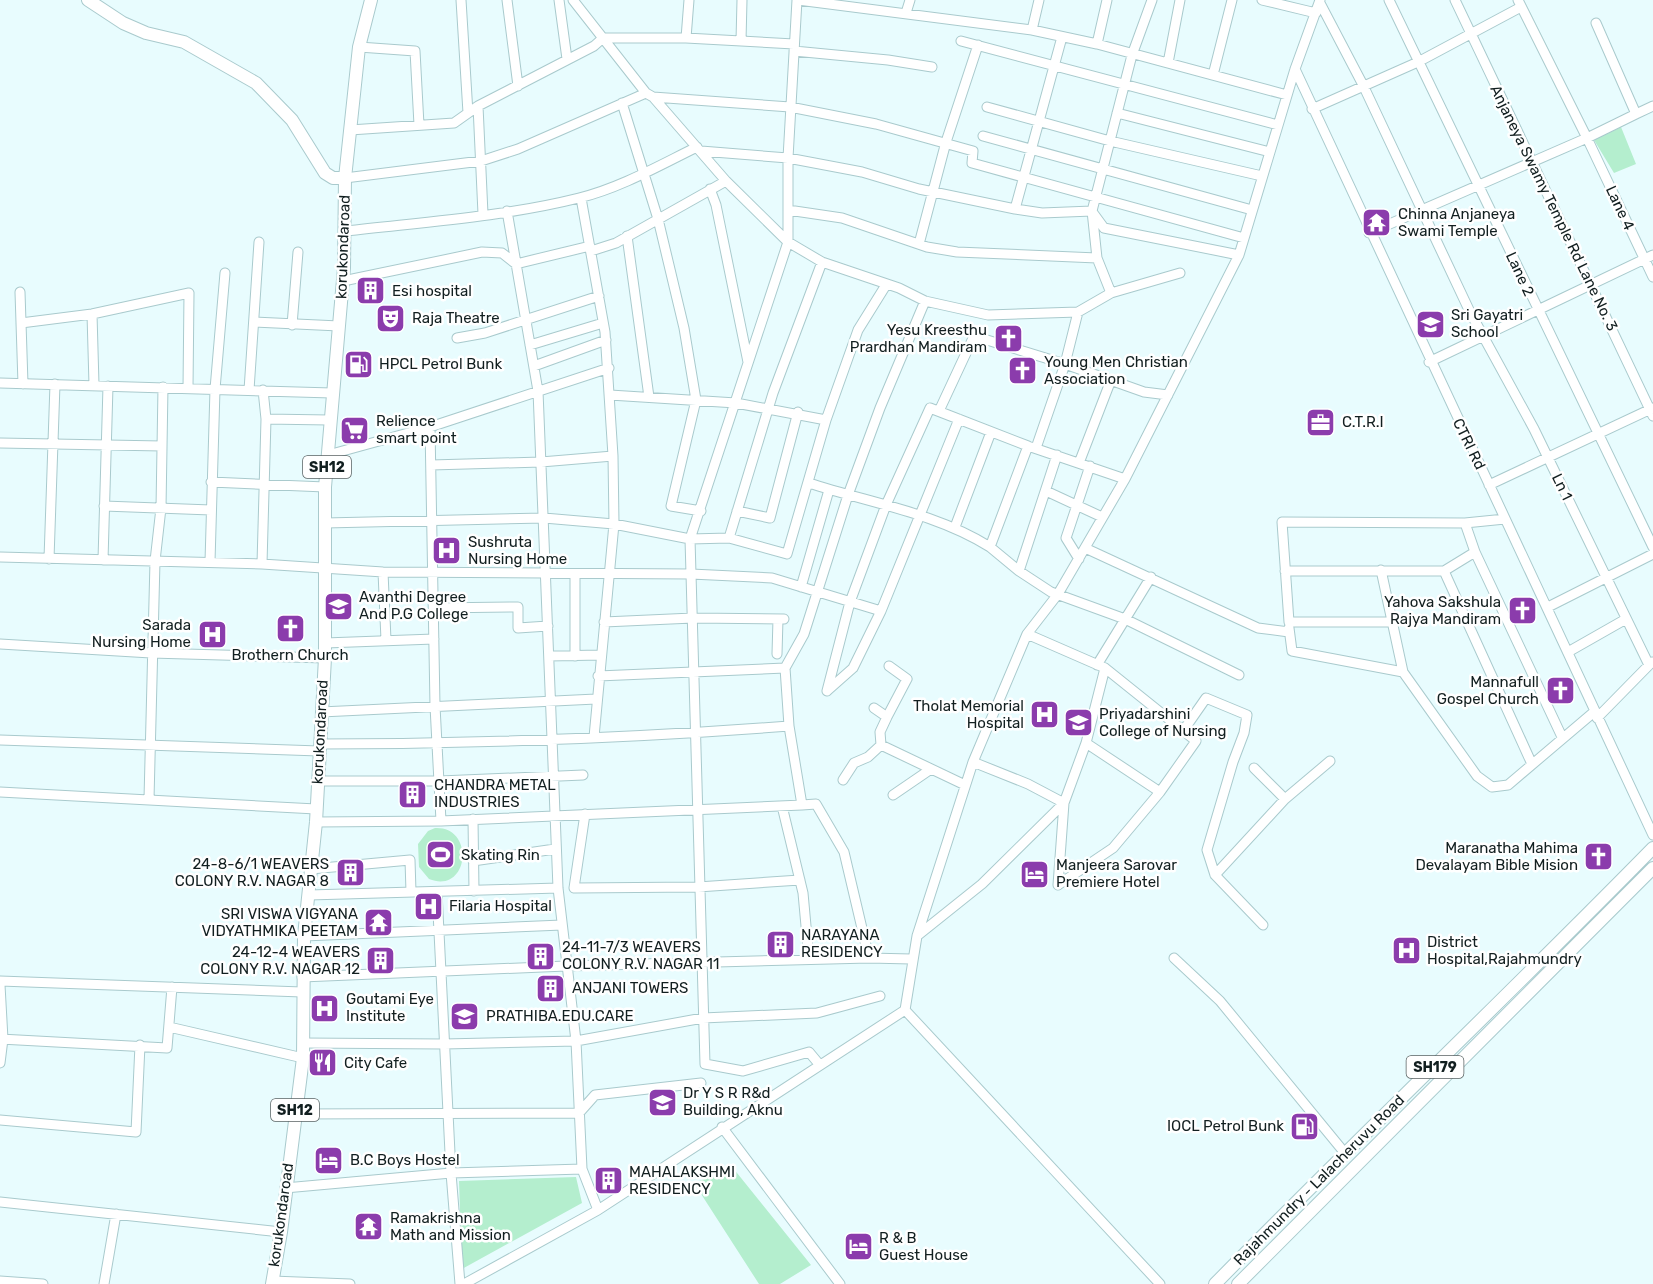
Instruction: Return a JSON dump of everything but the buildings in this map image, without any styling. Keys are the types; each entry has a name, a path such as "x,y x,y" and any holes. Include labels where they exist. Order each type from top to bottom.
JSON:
{"main road":[{"path":"88,0 138,29 184,42 256,83 292,120 325,173 333,178 345,178"},
{"name":"korukondaroad","path":"272,1282 281,1232 294,1114 303,1058 304,936 316,815 325,658 325,487 329,420 343,281 346,231 345,178 359,47 371,0"},
{"name":"Rajahmundry - Lalacheruvu Road","path":"1215,1284 1344,1152 1441,1061 1653,848"},
{"name":"SH179","path":"1238,1284 1653,868"}],"street":[{"path":"461,0 468,113"},
{"path":"507,0 518,86"},
{"path":"559,0 567,59"},
{"path":"573,0 650,95 726,181 788,242 822,262 899,288 925,301 988,315 1078,312 1111,293 1180,273"},
{"path":"686,38 689,0"},
{"path":"741,41 742,0"},
{"path":"819,1064 809,1052 743,1071 705,1064 700,964 690,539 788,242 790,107 798,0 1032,30 1097,44 1287,95"},
{"path":"906,13 910,0"},
{"path":"1032,30 1039,0"},
{"path":"1097,44 1107,0"},
{"path":"1111,293 1097,258 1092,211 1132,55 1152,0"},
{"path":"1168,63 1180,0"},
{"path":"1213,75 1232,0"},
{"path":"1262,0 1316,14"},
{"name":"Lane 2","path":"1389,0 1596,434 1653,547"},
{"name":"Anjaneya Swamy Temple Rd Lane No. 3","path":"1455,0 1652,411"},
{"path":"1160,1284 905,1010 911,959 916,936 973,762 1028,634 1058,594 1125,479 1239,255 1294,69 1320,2"},
{"name":"Ln 1","path":"1320,2 1364,85 1470,312 1548,457 1626,619 1651,663"},
{"path":"1312,110 1418,62 1471,34 1520,4"},
{"name":"Lane 4","path":"1520,4 1649,257 1653,278"},
{"path":"1596,23 1636,114"},
{"path":"1015,209 1062,37"},
{"path":"350,130 454,123 478,106 594,46 603,38 686,38 741,41 932,67"},
{"path":"961,41 1278,125"},
{"path":"919,244 946,142 978,45"},
{"path":"359,47 415,51 419,125"},
{"name":"CTRI Rd","path":"1294,69 1369,233 1548,607 1595,715 1649,822 1653,835"},
{"path":"345,178 482,161 518,149 622,103 650,95 790,107 876,124 973,151 972,163 1095,199 1244,238"},
{"path":"622,103 658,219 684,328 696,400 671,506 701,511"},
{"path":"478,106 483,214"},
{"path":"1369,233 1587,138 1653,106"},
{"path":"987,107 1110,141 1262,177"},
{"path":"1117,113 1270,152"},
{"path":"983,136 1102,171 1252,210"},
{"path":"346,231 507,211 580,198 699,149 788,158 862,172 934,192 1015,209 1042,213 1092,211"},
{"path":"343,281 482,252 502,253 516,264 590,249 627,236 726,181"},
{"path":"710,189 716,205 748,364"},
{"path":"580,198 606,340 613,456 614,524 594,737"},
{"path":"788,210 842,218 919,244 957,252 1097,258"},
{"path":"507,211 538,392 547,574 555,849 576,1041 582,1169 598,1210"},
{"path":"1092,211 1104,228 1239,255"},
{"path":"627,236 649,397"},
{"path":"249,390 259,242"},
{"path":"292,325 298,252"},
{"path":"1430,362 1649,257"},
{"path":"729,538 768,408 822,262"},
{"path":"210,562 215,389 225,273"},
{"path":"325,523 544,518 614,524 690,539 729,538 787,554 826,420 858,330 886,285"},
{"path":"20,292 23,384"},
{"path":"21,323 92,314 189,293 188,388"},
{"path":"457,338 485,333 599,296"},
{"path":"801,805 789,726 785,668 804,634 848,495 880,408 925,301"},
{"path":"990,547 1065,364 1078,312"},
{"path":"92,314 94,385"},
{"path":"254,322 339,326"},
{"path":"530,345 603,323"},
{"path":"939,411 974,336 1065,364 1144,392 1168,394"},
{"path":"534,366 606,340"},
{"path":"328,454 430,427 609,368"},
{"path":"1079,462 1111,380"},
{"path":"0,383 332,393"},
{"path":"49,559 55,384"},
{"path":"103,560 108,386"},
{"path":"148,798 155,561 161,508 163,387"},
{"path":"262,564 266,419 263,390"},
{"path":"610,395 736,403 798,412 826,420"},
{"path":"959,419 881,611 853,668 827,691 850,602 886,505 930,408 1125,479"},
{"path":"1489,485 1596,434 1652,411"},
{"path":"737,511 770,518 798,412"},
{"path":"266,419 329,420"},
{"path":"430,427 435,706 441,821"},
{"path":"955,527 991,432"},
{"path":"0,443 162,446"},
{"path":"1020,571 1057,455"},
{"path":"431,465 541,462 613,456"},
{"path":"1079,559 1066,538 1090,466"},
{"path":"211,482 325,487"},
{"path":"809,483 955,527 990,547 1039,586 1125,619 1239,675"},
{"path":"801,587 829,490"},
{"path":"1046,491 1102,517"},
{"path":"104,506 211,510"},
{"path":"1403,672 1292,651 1282,522 1465,523 1505,519"},
{"path":"1465,523 1475,552 1562,737"},
{"path":"1085,548 1258,628 1394,622"},
{"path":"1285,571 1444,571 1475,552"},
{"path":"1548,607 1653,554"},
{"path":"0,557 262,564 383,572 691,574 772,578 881,611"},
{"path":"1381,570 1403,672 1477,776 1492,787 1508,785 1531,762 1562,737 1595,715 1651,663"},
{"path":"1444,571 1531,762"},
{"path":"383,572 386,640"},
{"path":"575,574 575,656"},
{"path":"1028,634 1101,666 1196,741 1160,792 1113,848 1058,885 1064,803 1086,743 1101,666 1125,619 1151,577"},
{"path":"434,608 518,607 518,628 548,626"},
{"path":"604,622 693,618 781,619 777,654"},
{"path":"1568,652 1626,619"},
{"path":"325,643 434,639"},
{"path":"0,644 325,658"},
{"path":"549,656 601,655"},
{"path":"843,780 854,763 868,757 881,744 880,732 907,679 889,666"},
{"path":"598,676 693,670 785,668"},
{"path":"1183,731 1206,698 1247,715 1244,733 1207,850 1215,875 1263,925"},
{"path":"321,712 596,699"},
{"path":"874,708 887,717"},
{"path":"0,740 320,747 695,733 789,726"},
{"path":"1086,743 1160,792"},
{"path":"881,744 965,785"},
{"path":"1215,875 1285,799 1330,761"},
{"path":"973,762 1028,784 1064,803"},
{"path":"1254,768 1285,799"},
{"path":"894,795 931,769"},
{"path":"317,781 440,781 583,775"},
{"path":"0,792 148,798 316,815 441,821 553,814 697,811 816,804 844,852 869,958"},
{"path":"916,936 982,884 1064,803"},
{"path":"782,806 800,880 809,959"},
{"path":"585,814 574,888 698,887 800,880"},
{"path":"473,819 474,891"},
{"path":"472,861 555,849"},
{"path":"311,869 410,860 411,892"},
{"path":"309,895 558,888"},
{"path":"438,892 451,1173 462,1284 598,1210 722,1127 905,1010"},
{"path":"304,936 562,925"},
{"path":"1174,958 1220,1001 1344,1152"},
{"path":"302,977 566,966 700,964 809,959 911,959"},
{"path":"0,1063 0,983 302,992"},
{"path":"1,1039 167,1048 172,987"},
{"path":"303,1043 444,1044 576,1041 703,1018 817,1013 880,996"},
{"path":"169,1027 303,1058"},
{"path":"0,1120 136,1132 140,1046"},
{"path":"294,1114 579,1113 595,1095 701,1083"},
{"path":"722,1127 840,1284"},
{"path":"285,1188 451,1173 582,1169"},
{"path":"0,1202 281,1232"},
{"path":"104,1284 116,1214"},
{"path":"0,1281 43,1284"},
{"path":"272,1282 350,1284"}],"green space":[{"path":"1621,127 1636,164 1614,173 1594,140"},
{"name":"Skating Rin","path":"435,828 448,830 457,837 462,847 459,869 453,878 442,881 429,879 419,867 418,844 428,831"},
{"path":"733,1168 811,1265 780,1284 759,1284 694,1183"},
{"path":"576,1177 582,1203 462,1269 459,1181"}],"place":[{"name":"Chinna Anjaneya Swami Temple","path":"1377,223"},
{"name":"Esi hospital","path":"371,291"},
{"name":"Raja Theatre","path":"391,318"},
{"name":"Sri Gayatri School","path":"1430,324"},
{"name":"Yesu Kreesthu Prardhan Mandiram","path":"1008,339"},
{"name":"HPCL Petrol Bunk","path":"358,364"},
{"name":"Young Men Christian Association","path":"1023,371"},
{"name":"C.T.R.I","path":"1321,422"},
{"name":"Relience smart point","path":"355,430"},
{"name":"Sushruta Nursing Home","path":"447,551"},
{"name":"Avanthi Degree And P.G College","path":"338,606"},
{"name":"Yahova Sakshula Rajya Mandiram","path":"1522,611"},
{"name":"Brothern Church","path":"290,628"},
{"name":"Sarada Nursing Home","path":"212,634"},
{"name":"Mannafull Gospel Church","path":"1560,691"},
{"name":"Tholat Memorial Hospital","path":"1045,715"},
{"name":"Priyadarshini College of Nursing","path":"1078,723"},
{"name":"CHANDRA METAL INDUSTRIES","path":"413,794"},
{"name":"Skating Rin","path":"440,855"},
{"name":"Maranatha Mahima Devalayam Bible Mision","path":"1599,857"},
{"name":"24-8-6/1 WEAVERS COLONY R.V. NAGAR 8","path":"350,873"},
{"name":"Manjeera Sarovar Premiere Hotel","path":"1035,874"},
{"name":"Filaria Hospital","path":"428,906"},
{"name":"SRI VISWA VIGYANA VIDYATHMIKA PEETAM","path":"379,923"},
{"name":"NARAYANA RESIDENCY","path":"780,944"},
{"name":"District Hospital,Rajahmundry","path":"1406,951"},
{"name":"24-11-7/3 WEAVERS COLONY R.V. NAGAR 11","path":"541,956"},
{"name":"24-12-4 WEAVERS COLONY R.V. NAGAR 12","path":"381,961"},
{"name":"ANJANI TOWERS","path":"551,988"},
{"name":"Goutami Eye Institute","path":"325,1008"},
{"name":"PRATHIBA.EDU.CARE","path":"465,1016"},
{"name":"City Cafe","path":"323,1063"},
{"name":"Dr Y S R R&d Building, Aknu","path":"662,1102"},
{"name":"IOCL Petrol Bunk","path":"1305,1126"},
{"name":"B.C Boys Hostel","path":"329,1160"},
{"name":"MAHALAKSHMI RESIDENCY","path":"608,1181"},
{"name":"Ramakrishna Math and Mission","path":"369,1227"},
{"name":"R & B Guest House","path":"858,1247"}]}
